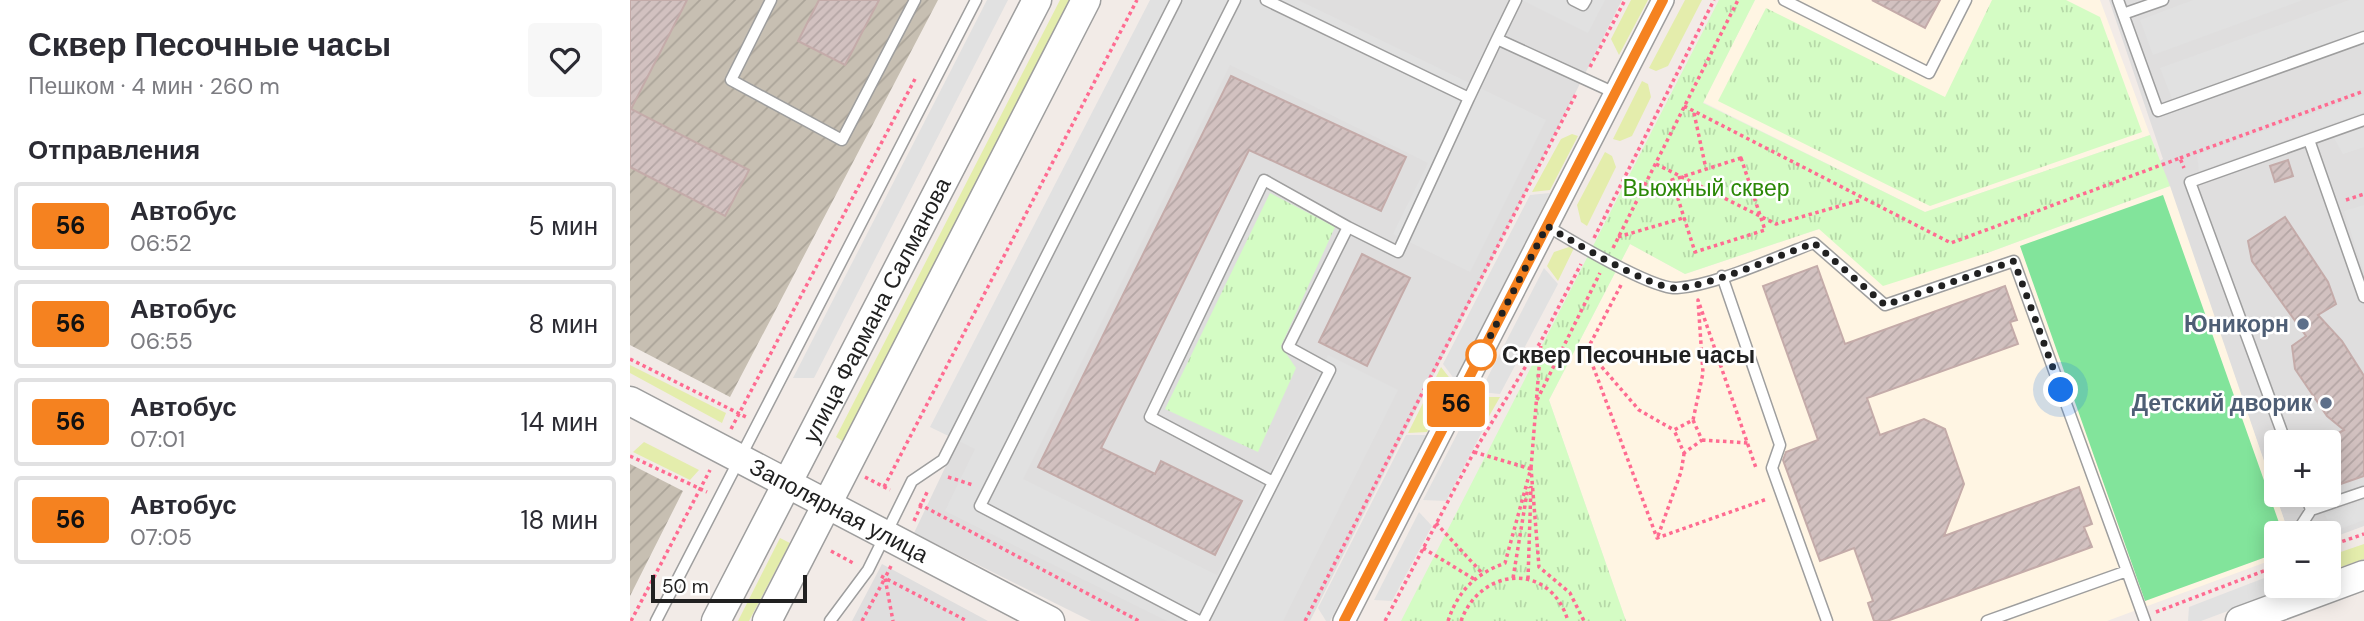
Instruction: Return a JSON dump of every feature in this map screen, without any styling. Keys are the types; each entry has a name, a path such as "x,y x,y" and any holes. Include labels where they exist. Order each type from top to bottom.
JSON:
{"street":[{"name":"улица Фармана Салманова","path":"716,621 1037,0"},
{"name":"улица Фармана Салманова","path":"767,621 1086,0"},
{"path":"1344,621 1663,0"},
{"name":"Заполярная улица","path":"630,401 1050,621"},
{"path":"2341,583 2364,575"},
{"path":"2240,621 2301,598"}],"lane":[{"path":"771,0 731,80 842,139 915,0"},
{"path":"656,621 976,0"},
{"path":"830,621 895,538 903,497 912,481 943,460 1177,0"},
{"path":"1234,0 980,506 1195,620 1273,482 1330,370 1288,346 1348,227"},
{"path":"1266,0 1469,98"},
{"path":"1273,482 1150,416 1264,180 1398,252 1516,0"},
{"path":"1573,0 1583,5 1586,0"},
{"path":"1784,0 1928,73 1966,0"},
{"path":"2118,0 2158,111 2364,37"},
{"path":"2123,15 2163,0"},
{"path":"1497,38 1615,93"},
{"path":"2281,430 2190,182 2364,120"},
{"path":"2309,140 2364,297"},
{"path":"1547,226 1606,261 1674,289 1722,276 1814,243 1885,305 2014,261 2144,619"},
{"path":"1722,276 1780,445 1772,468 1827,621"},
{"path":"2304,521 2311,510 2364,492"},
{"path":"1987,621 2127,571"}],"path":[{"path":"884,487 1137,0"},
{"path":"1305,621 1625,0"},
{"path":"1385,621 1474,452 1541,341 1714,0"},
{"path":"1537,400 1738,0"},
{"path":"739,414 918,73"},
{"path":"1684,106 1951,243 2364,91"},
{"path":"1694,111 1706,169"},
{"path":"1741,158 1765,230 1695,252 1672,180 1683,177 1741,158"},
{"path":"2180,158 2190,182"},
{"path":"1656,164 1776,224 1863,199"},
{"path":"1618,237 1684,218"},
{"path":"1629,271 1587,350 1657,538"},
{"path":"1702,440 1693,420 1703,373 1699,300 1759,477"},
{"path":"1528,579 1531,468 1541,341"},
{"path":"1587,350 1639,410 1674,430 1684,453 1677,484 1657,538"},
{"path":"630,359 758,424"},
{"path":"1674,430 1693,420"},
{"path":"1684,453 1702,440 1748,443"},
{"path":"1474,452 1531,468"},
{"path":"847,468 1139,621"},
{"path":"1448,621 1457,599 1474,579 1505,564 1531,468"},
{"path":"1513,578 1531,468"},
{"path":"1531,468 1539,567 1570,593 1584,621"},
{"path":"941,481 951,475 987,492"},
{"path":"862,621 885,578 895,538 922,505 931,486"},
{"path":"1657,538 1767,499 1763,488"},
{"path":"631,621 699,489"},
{"path":"1436,523 1482,573"},
{"path":"2341,542 2364,534"},
{"path":"1423,548 1474,579"},
{"path":"2144,619 2264,571"},
{"path":"885,578 893,621"},
{"path":"1461,621 1474,596 1499,580 1513,578 1528,579 1553,594 1568,621"},
{"path":"1467,587 1474,596"}],"shaded area":[{"path":"630,0 938,0 730,397 630,345"},
{"path":"987,0 1008,0 814,378 793,378"},
{"path":"1150,0 1298,0 1546,120 1470,272 1393,234 1428,163 1230,65 1023,479 1217,575 1328,355 1398,390 1283,621 1167,621 945,511 975,449 930,427"},
{"path":"1167,0 1622,0 1310,621 1091,621 914,533"},
{"path":"1522,0 1605,0 1588,33"},
{"path":"1755,0 2100,0 2150,135 1925,212 1703,102"},
{"path":"2109,0 2364,0 2364,526 2341,535 2341,521 2285,521 2280,507 2341,507 2341,430 2264,430 2264,462 2160,161 2163,159"},
{"path":"2193,0 2303,0 2153,55 2140,20"},
{"path":"2349,0 2364,0 2364,33 2173,101 2160,68"},
{"path":"2364,95 2364,112 2199,171 2197,155"},
{"path":"2364,127 2364,147 2343,154 2334,138"},
{"path":"2170,186 2264,461 2264,507 2280,507 2285,521 2264,521 2264,563 2107,621 1626,621 1549,400 1630,244 1685,274 1819,229 1990,252"},
{"path":"1550,193 1455,380 1443,364 1530,195"},
{"path":"2364,205 2364,272 2344,211"},
{"path":"1544,268 1558,284 1500,394 1480,392"},
{"path":"1469,411 1484,428 1446,501 1423,500"},
{"path":"1406,435 1427,435 1330,621 1326,621 1318,608"},
{"path":"630,464 683,491 630,596"},
{"path":"2364,500 2364,520 2341,529 2341,521 2328,521 2325,514"},
{"path":"1419,512 1432,526 1392,601 1374,600"},
{"path":"882,564 988,621 852,621"},
{"path":"2264,578 2264,598 2201,621 2188,621 2189,607"}],"green space":[{"path":"1060,0 1070,0 844,442 836,437"},
{"path":"1631,0 1648,0 1619,55 1611,39"},
{"path":"1685,0 1702,0 1668,66 1656,71 1649,68"},
{"name":"Вьюжный сквер","path":"1719,0 1755,0 1703,103 1925,212 2150,135 2170,186 1990,252 1883,286 1819,229 1685,274 1630,244 1549,400 1626,621 1401,621"},
{"path":"1992,0 2066,0 2100,17 2142,132 1930,206 1718,101 1766,8 1945,97"},
{"path":"1642,81 1648,84 1651,97 1632,136 1620,141 1613,139"},
{"path":"1572,134 1578,136 1550,190 1532,192 1561,139"},
{"path":"1605,152 1612,156 1616,167 1587,226 1581,222 1577,205"},
{"path":"1270,193 1335,227 1281,346 1296,368 1258,452 1165,409"},
{"path":"2163,195 2264,480 2264,507 2273,507 2278,521 2264,521 2264,558 2145,601 2020,246"},
{"path":"1574,248 1558,281 1547,266 1554,252"},
{"path":"630,365 726,413 722,423 630,373"},
{"path":"1441,367 1452,381 1427,432 1408,433"},
{"path":"1479,397 1500,397 1484,425 1472,410"},
{"path":"644,442 699,470 690,480 633,452"},
{"path":"780,538 790,543 749,621 738,621"},
{"path":"2364,544 2364,559 2341,567 2341,552"}],"building":[{"path":"630,0 687,0 631,109 749,170 725,216 630,167"},
{"path":"819,0 879,0 845,65 798,41"},
{"path":"1872,0 1940,0 1925,28"},
{"path":"1231,76 1406,157 1381,211 1249,150 1101,448 1155,474 1161,461 1242,501 1215,555 1038,467"},
{"path":"2288,160 2293,176 2275,182 2270,166"},
{"path":"2285,217 2328,282 2336,304 2318,315 2342,341 2364,376 2364,476 2341,484 2341,432 2344,430 2327,416 2295,369 2292,346 2306,336 2252,261 2248,241"},
{"path":"1362,254 1410,278 1367,366 1319,342"},
{"path":"1817,266 1845,344 2005,286 2017,320 2010,322 2018,344 1867,398 1880,435 1924,419 1945,429 1964,484 1944,536 2079,487 2092,524 2084,527 2092,547 1887,621 1874,621 1868,603 1873,601 1854,548 1820,561 1783,460 1786,452 1818,440 1763,286"}],"bus line":[{"name":"56","path":"1344,621 1663,0"}],"place":[{"name":"Юникорн","path":"2303,324"},
{"name":"Сквер Песочные часы","path":"1481,355"},
{"name":"Детский дворик","path":"2326,403"}],"route":[{"path":"1481,355 1477,362 1547,226 1617,267 1674,289 1722,276 1814,243 1885,305 2014,261 2061,390"}]}
